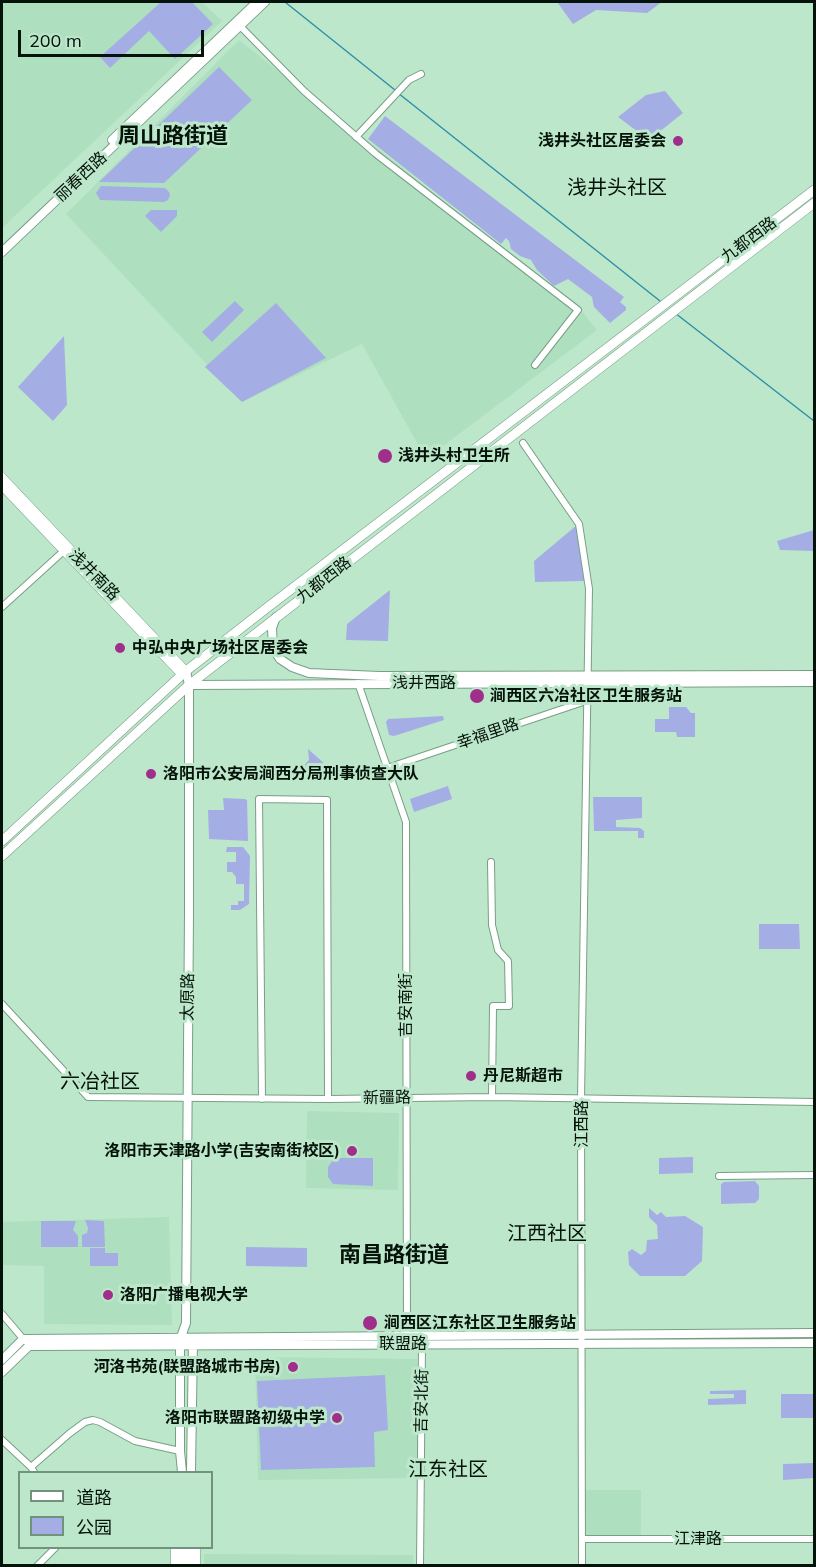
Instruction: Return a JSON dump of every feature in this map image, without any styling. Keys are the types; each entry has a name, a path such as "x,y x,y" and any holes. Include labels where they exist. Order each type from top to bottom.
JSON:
{"main road":[{"name":"丽春西路","path":"2,252 240,26 259,4"},
{"name":"丽春西路","path":"2,245 259,4"},
{"name":"九都西路","path":"2,841 184,673 814,190"},
{"name":"九都西路","path":"2,856 189,685 812,206"},
{"name":"浅井西路","path":"276,617 272,628 273,648 280,659 292,668 309,673 814,682"},
{"name":"太原路","path":"180,1471 180,1341 186,1323 189,685 184,673"},
{"name":"浅井西路","path":"189,685 814,675"},
{"name":"太原路","path":"186,1323 193,1341 193,1471"},
{"name":"联盟路","path":"26,1342 193,1341 422,1344 814,1333"},
{"name":"联盟路","path":"193,1341 407,1335 814,1343"},
{"path":"2,1359 26,1342"},
{"path":"2,1372 26,1342"},
{"path":"183,1549 183,1566"},
{"path":"190,1549 190,1566"}],"street":[{"path":"240,26 304,92 375,154 578,310 536,365"},
{"path":"356,137 409,80 421,74"},
{"name":"江西路","path":"523,443 579,524 590,589 581,1100 582,1566"},
{"name":"浅井南路","path":"2,477 65,549"},
{"name":"浅井南路","path":"2,486 184,673"},
{"path":"2,608 65,549"},
{"name":"吉安南街","path":"358,683 405,822 407,1335"},
{"name":"幸福里路","path":"387,768 588,700"},
{"path":"262,1099 259,799 327,800 328,1099"},
{"path":"491,862 492,925 498,950 508,961 509,1006 493,1006 492,1097"},
{"name":"新疆路","path":"2,1004 88,1097 187,1099 492,1097 814,1102"},
{"path":"719,1176 814,1175"},
{"path":"2,1314 26,1342"},
{"name":"吉安北街","path":"420,1566 422,1344"},
{"path":"2,1440 32,1470 70,1433 85,1422 93,1420 135,1441 180,1451"},
{"name":"江津路","path":"582,1539 814,1539"},
{"path":"37,1566 54,1549"},
{"path":"175,1549 175,1566"},
{"path":"196,1549 196,1566"}],"shaded area":[{"path":"2,2 202,2 222,21 2,228"},
{"path":"239,40 577,305 597,330 426,459 362,344 242,402 66,214"},
{"name":"洛阳市天津路小学(吉安南街校区)","path":"307,1111 399,1113 398,1190 306,1188"},
{"name":"洛阳广播电视大学","path":"169,1217 172,1325 44,1324 44,1266 2,1265 2,1222"},
{"name":"洛阳市联盟路初级中学","path":"255,1357 417,1359 418,1478 258,1480"},
{"path":"582,1490 641,1490 641,1539 582,1539"},
{"path":"204,1554 413,1555 413,1565 204,1565"}],"green space":[{"path":"161,2 192,2 213,24 175,59 149,31 110,68 100,57"},
{"path":"557,2 662,2 647,13 596,10 573,24"},
{"path":"219,67 252,100 164,183 99,182"},
{"path":"665,91 683,113 649,140 618,117 646,95"},
{"path":"385,116 624,297 620,302 626,310 610,323 594,307 592,297 568,279 554,286 537,270 531,260 511,249 506,238 501,244 368,139"},
{"path":"101,186 165,188 170,195 164,202 100,200 96,193"},
{"path":"151,210 177,210 177,216 161,232 145,216"},
{"path":"235,301 244,310 212,342 202,332"},
{"path":"276,303 326,358 242,402 205,367"},
{"path":"64,336 67,405 53,421 18,387"},
{"path":"577,525 584,581 535,582 534,561"},
{"path":"814,530 814,551 780,550 777,541"},
{"path":"390,590 388,641 346,640 347,624"},
{"path":"669,707 686,707 691,713 695,713 695,737 677,737 676,732 655,732 655,719 669,719"},
{"path":"443,716 444,720 394,736 389,735 386,722 388,719"},
{"path":"308,749 334,772 333,780 256,778 257,772 266,769 302,767 309,760"},
{"path":"448,786 452,799 414,812 410,799"},
{"path":"593,797 642,797 642,818 616,820 616,827 640,828 644,831 644,838 638,838 638,831 594,831"},
{"path":"223,798 247,800 248,841 209,839 208,810 224,810"},
{"path":"227,847 243,847 250,856 249,904 240,910 231,910 231,905 238,905 238,901 244,901 244,884 236,884 236,877 232,872 227,872 227,862 236,862 236,852 226,852"},
{"path":"759,924 799,924 800,949 759,949"},
{"path":"693,1157 693,1173 659,1174 659,1158"},
{"path":"337,1158 373,1158 373,1186 333,1184 328,1177 328,1167"},
{"path":"755,1181 759,1186 759,1199 755,1203 721,1204 721,1184"},
{"path":"649,1208 657,1215 661,1212 666,1217 685,1216 703,1227 702,1261 685,1276 640,1276 629,1265 628,1252 632,1249 641,1255 646,1251 647,1240 658,1239 657,1225 649,1217"},
{"path":"85,1220 104,1221 105,1247 82,1247 82,1235 87,1233 88,1228"},
{"path":"41,1221 76,1221 73,1230 78,1236 78,1247 41,1247"},
{"path":"246,1247 307,1248 307,1267 246,1266"},
{"path":"90,1248 105,1248 105,1253 118,1253 118,1266 90,1266"},
{"path":"385,1375 388,1430 374,1432 375,1467 261,1470 257,1381"},
{"path":"746,1390 746,1404 708,1405 708,1399 734,1398 734,1394 710,1394 710,1391"},
{"path":"781,1394 814,1394 814,1418 781,1418"},
{"path":"814,1463 814,1478 783,1480 783,1464"}],"waterway":[{"path":"285,2 395,90"},
{"path":"398,93 660,301"},
{"path":"675,313 814,421"}],"place":[{"name":"浅井头社区居委会","path":"678,141"},
{"name":"浅井头村卫生所","path":"385,456"},
{"name":"中弘中央广场社区居委会","path":"120,648"},
{"name":"涧西区六冶社区卫生服务站","path":"477,696"},
{"name":"洛阳市公安局涧西分局刑事侦查大队","path":"151,774"},
{"name":"丹尼斯超市","path":"471,1076"},
{"name":"洛阳市天津路小学(吉安南街校区)","path":"352,1151"},
{"name":"洛阳广播电视大学","path":"108,1295"},
{"name":"涧西区江东社区卫生服务站","path":"370,1323"},
{"name":"河洛书苑(联盟路城市书房)","path":"293,1367"},
{"name":"洛阳市联盟路初级中学","path":"337,1418"}],"district":[{"name":"周山路街道","path":"173,136"},
{"name":"浅井头社区","path":"617,188"},
{"name":"六冶社区","path":"100,1082"},
{"name":"江西社区","path":"547,1234"},
{"name":"南昌路街道","path":"394,1255"},
{"name":"江东社区","path":"448,1470"}]}
